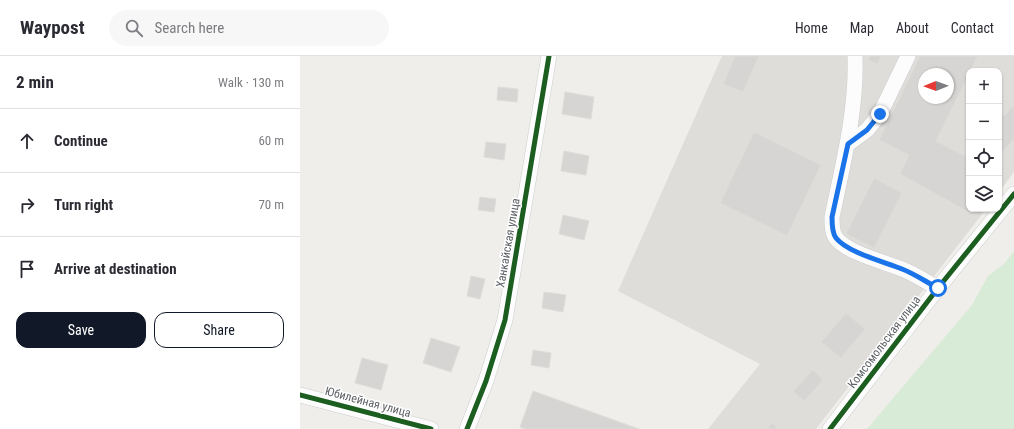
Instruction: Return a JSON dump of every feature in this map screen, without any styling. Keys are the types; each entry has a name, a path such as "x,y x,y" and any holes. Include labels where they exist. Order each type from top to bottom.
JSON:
{"street":[{"name":"Ханкайская улица","path":"467,429 486,381 505,320 549,56"},
{"path":"855,56 855,72 848,144 832,217 832,227 835,238 848,248 904,270 938,288"},
{"path":"848,144 867,130 880,114 908,56"},
{"name":"Комсомольская улица","path":"830,429 938,288 1014,194"},
{"name":"Юбилейная улица","path":"300,395 431,429"}],"shaded area":[{"path":"722,56 1014,56 1014,172 1002,188 1002,68 966,68 966,212 984,212 816,429 708,429 760,364 618,291"}],"green space":[{"path":"1014,251 1014,429 867,429 972,305 988,276 1004,264"}],"building":[{"path":"735,56 759,56 743,92 723,84"},
{"path":"870,56 881,56 878,64 868,60"},
{"path":"920,56 978,56 972,68 966,68 966,80 936,141 966,156 966,210 900,174 909,155 879,140"},
{"path":"498,87 518,89 517,102 497,100"},
{"path":"565,92 594,97 591,119 562,114"},
{"path":"1014,105 1014,139 1002,153 1002,114 1004,116"},
{"path":"754,132 821,165 787,236 720,203"},
{"path":"486,142 506,144 504,160 484,157"},
{"path":"564,151 589,156 586,175 561,171"},
{"path":"874,178 902,193 874,248 846,234"},
{"path":"480,197 496,199 494,212 478,210"},
{"path":"563,215 589,221 584,240 559,234"},
{"path":"471,276 485,279 480,299 467,296"},
{"path":"544,292 566,295 563,312 542,308"},
{"path":"846,313 865,329 841,358 821,342"},
{"path":"431,338 460,347 451,372 423,363"},
{"path":"533,350 551,353 549,368 531,365"},
{"path":"362,358 388,365 381,390 355,383"},
{"path":"813,370 823,380 804,401 793,391"},
{"path":"533,391 639,429 525,429 520,427"},
{"path":"772,423 779,429 767,429"}],"cycle path":[{"path":"467,429 486,381 505,320 549,56"},
{"path":"830,429 938,288 1014,194"},
{"path":"300,395 431,429"}],"route":[{"path":"880,114 867,130 848,144 832,217 832,227 835,238 848,248 904,270 938,288"}]}
